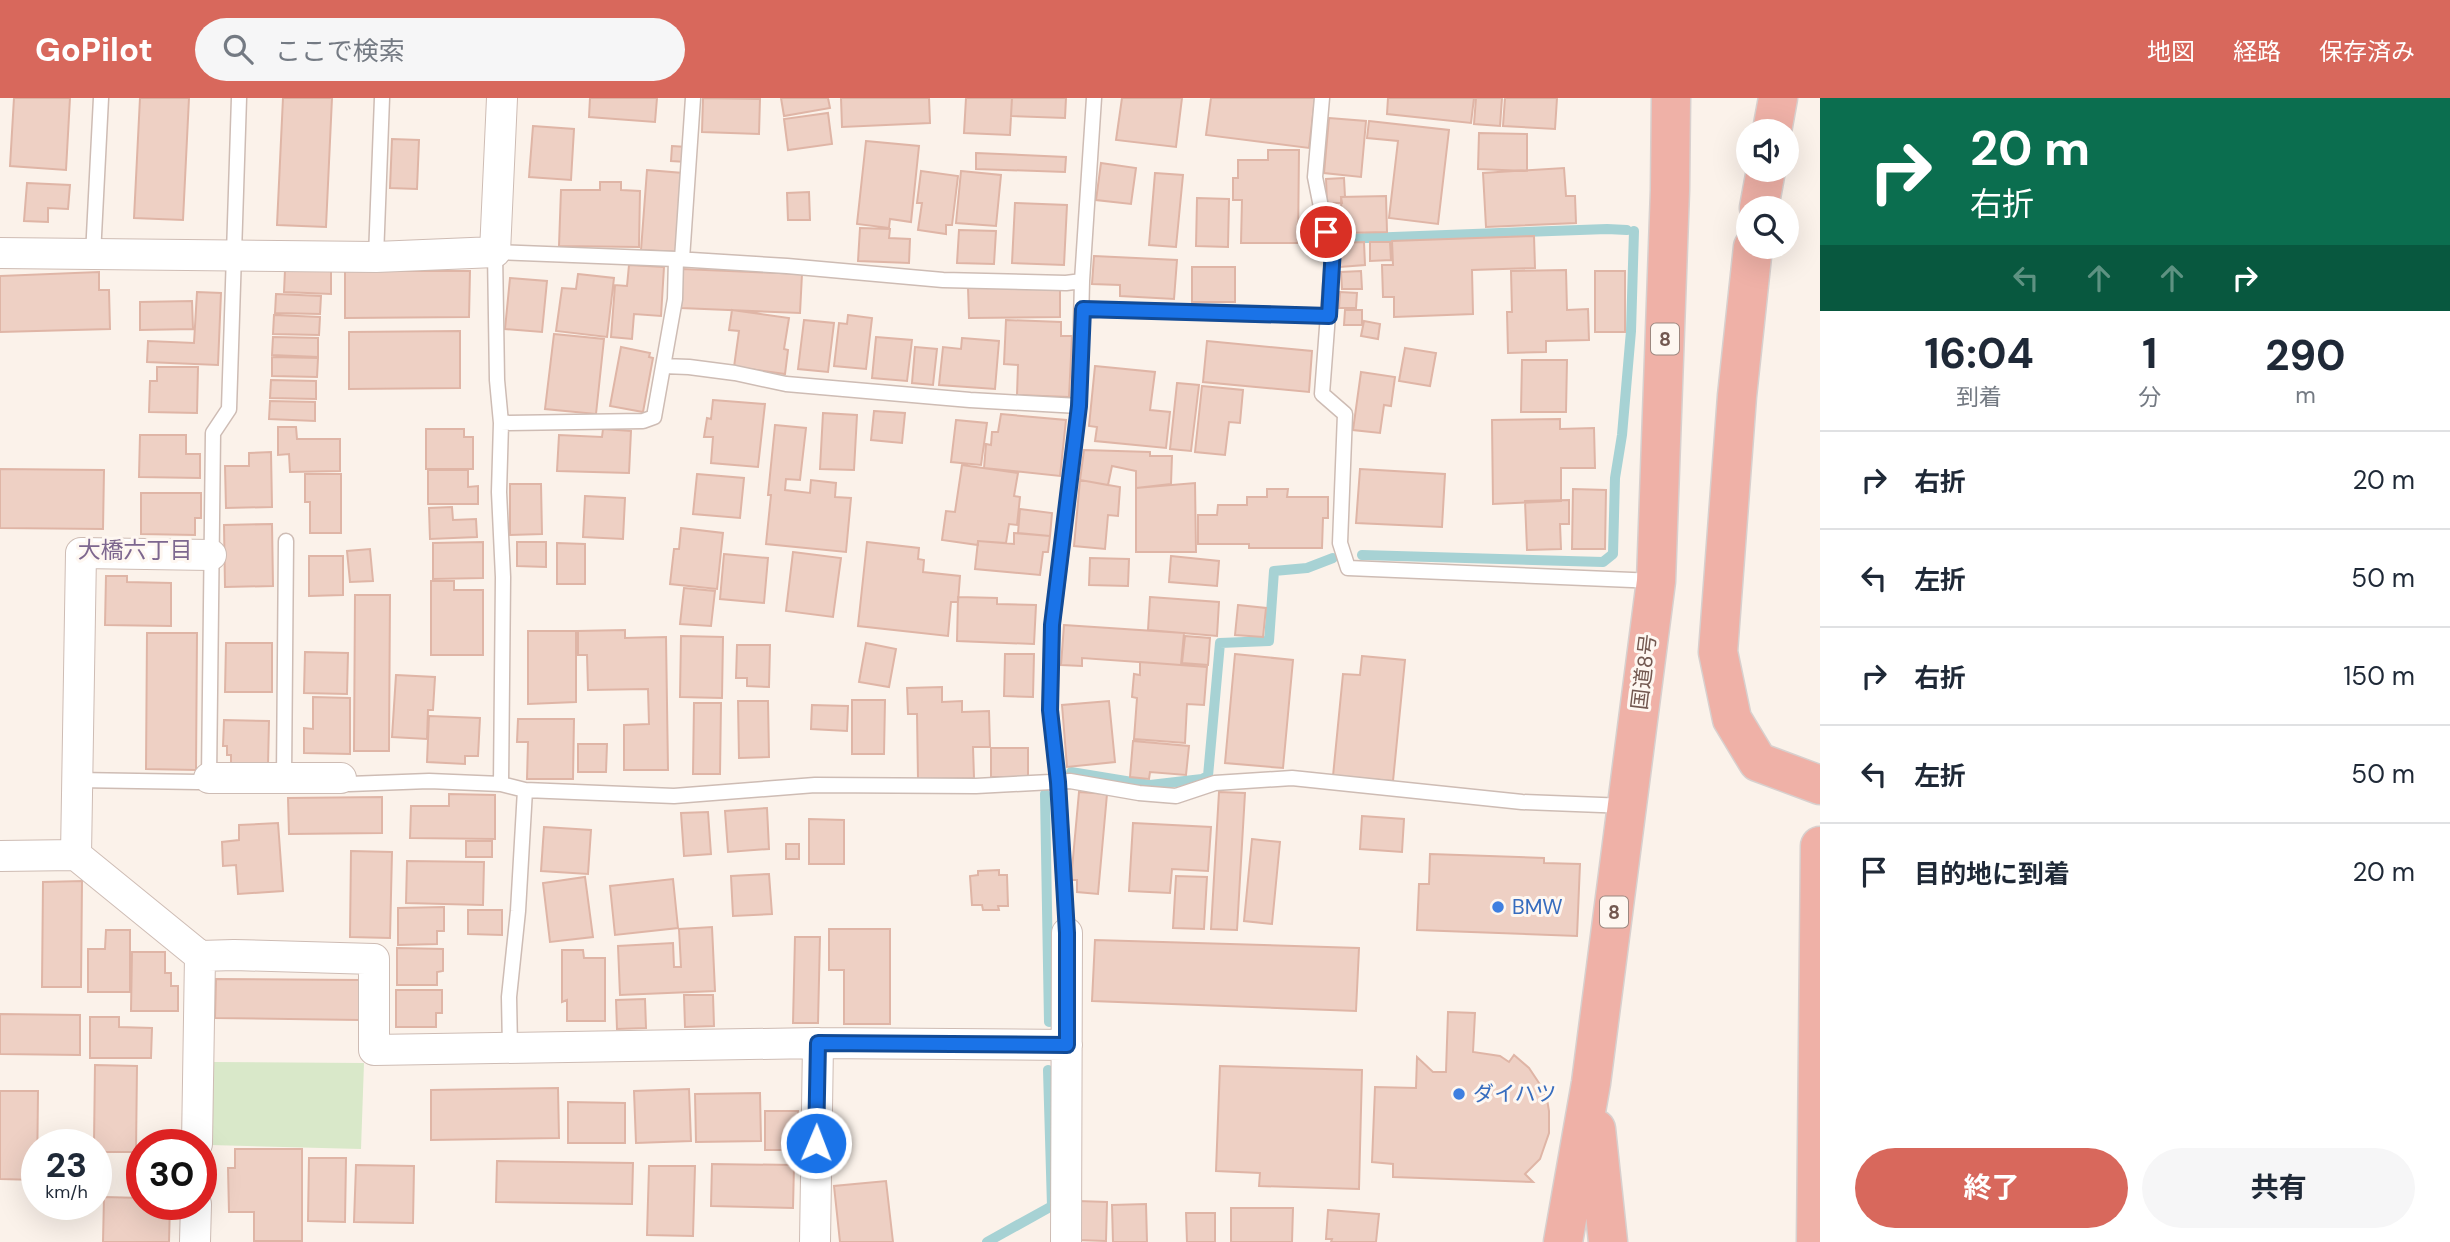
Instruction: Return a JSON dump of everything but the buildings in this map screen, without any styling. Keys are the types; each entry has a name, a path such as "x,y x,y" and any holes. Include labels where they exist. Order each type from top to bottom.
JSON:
{"highway":[{"name":"国道8号","path":"1563,1242 1591,1083 1656,581 1671,98"},
{"path":"1774,119 1778,98"},
{"path":"1753,259 1737,396 1718,652 1732,719 1758,762 1820,785"},
{"path":"1816,1242 1820,846"},
{"name":"8","path":"1591,1083 1608,1242"}],"street":[{"path":"0,253 376,257 495,252 502,98"},
{"path":"76,855 80,553 211,555"},
{"path":"209,778 341,778"},
{"path":"0,856 76,855 200,956 374,959 374,1050 818,1043 1067,1045"},
{"path":"1066,1242 1067,933"},
{"path":"197,1129 200,956"},
{"path":"815,1242 818,1043"},
{"path":"195,1242 196,1220"}],"lane":[{"path":"93,255 101,98"},
{"path":"77,780 198,782 209,778 213,433 229,409 239,98"},
{"path":"376,257 382,98"},
{"path":"501,424 643,421 654,417 675,299 693,98"},
{"path":"1067,933 1058,782 1050,710 1052,625 1079,406 1082,281 1094,98"},
{"path":"1321,98 1315,177 1326,232 1333,248 1322,394 1345,414 1340,543 1348,568 1656,581"},
{"path":"500,784 503,577 495,252 679,259 943,280 1066,283 1082,281"},
{"path":"1083,309 1329,316"},
{"path":"663,366 723,372 799,385 1079,406"},
{"path":"284,778 286,541"},
{"path":"341,778 349,784 429,780 500,784 525,790 674,796 815,785 976,786 1070,780 1139,793 1176,796 1215,783 1293,778 1522,802 1628,806"},
{"path":"510,1048 509,997 518,911 525,790"}],"green space":[{"path":"212,1062 364,1063 361,1149 217,1145 217,1129 210,1129"}],"waterway":[{"path":"1340,239 1627,230"},
{"path":"1362,555 1603,562 1613,554 1615,478 1622,435 1631,331 1634,231"},
{"path":"1071,772 1150,785 1208,776 1220,643 1269,641 1274,571 1307,568 1333,558"},
{"path":"1045,794 1049,1022"},
{"path":"987,1242 1052,1206 1048,1070"}],"place":[{"name":"BMW","path":"1498,907"},
{"name":"ダイハツ","path":"1459,1094"}],"district":[{"name":"大橋六丁目","path":"135,550"}],"route":[{"path":"816,1143 818,1043 1067,1045 1067,933 1058,782 1050,710 1052,625 1079,406 1083,309 1329,316 1333,248 1326,232"}]}
